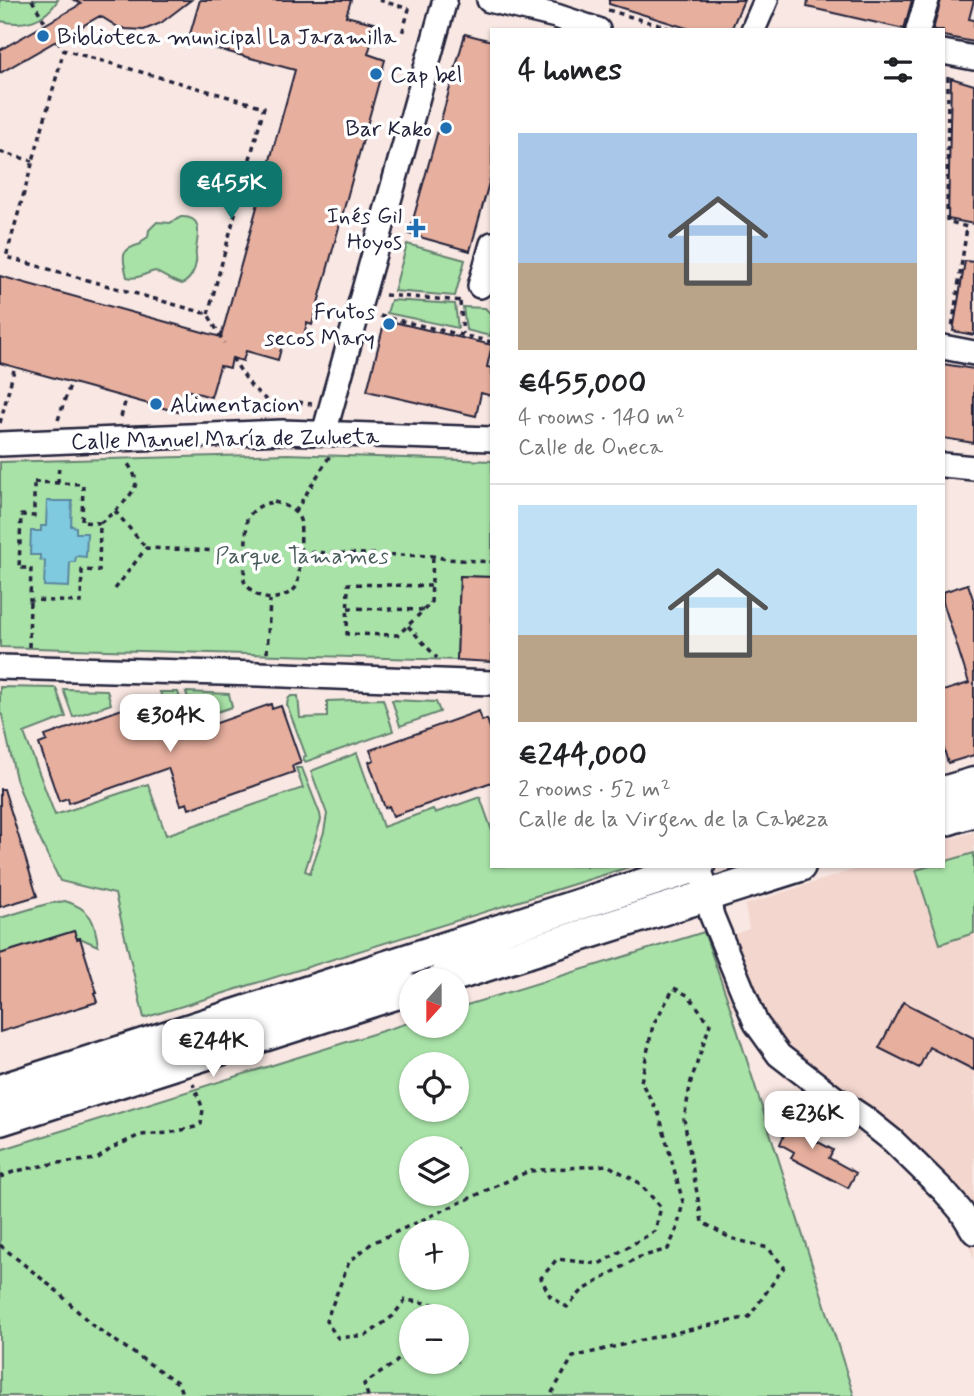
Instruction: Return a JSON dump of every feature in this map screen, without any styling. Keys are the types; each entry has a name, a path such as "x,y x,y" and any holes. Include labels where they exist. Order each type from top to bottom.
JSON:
{"main road":[{"path":"945,791 974,783"},
{"path":"945,820 974,811"},
{"path":"0,1090 693,868"},
{"path":"469,971 794,868"},
{"path":"0,1120 399,993"}],"street":[{"path":"328,442 445,0"},
{"path":"489,0 535,5 554,23 600,19"},
{"path":"754,28 766,0"},
{"path":"919,28 928,0"},
{"path":"948,62 974,58"},
{"path":"477,294 490,251"},
{"path":"947,341 974,353"},
{"name":"Calle Manuel María de Zulueta","path":"0,444 282,432 328,442 490,439"},
{"path":"945,465 974,468"},
{"path":"0,667 490,683"},
{"path":"700,868 712,916 756,1023 779,1055 893,1141 943,1190 974,1232"}],"path":[{"path":"32,0 46,24"},
{"path":"379,0 409,9 402,34"},
{"path":"600,19 662,28"},
{"path":"57,40 64,50 264,107 208,314 224,343"},
{"path":"64,50 6,257 208,314"},
{"path":"947,341 967,227 947,221 948,62"},
{"path":"0,152 33,161"},
{"path":"383,295 460,301 477,294"},
{"path":"460,301 463,334"},
{"path":"378,316 490,341"},
{"path":"232,358 251,386 282,415"},
{"path":"0,423 14,370"},
{"path":"58,422 70,385"},
{"path":"120,421 126,399"},
{"path":"295,512 328,442"},
{"path":"29,648 32,568 19,568 21,515 34,516 34,482 83,484 82,522 100,523 115,511 136,483 123,455"},
{"path":"58,483 59,458"},
{"path":"274,502 295,512 300,521 298,584 291,592 270,600 249,589 244,581 247,518 262,504 274,502"},
{"path":"115,511 146,548 246,552"},
{"path":"30,600 81,601 82,570 99,570 100,523"},
{"path":"115,589 146,548"},
{"path":"300,552 433,556 490,562"},
{"path":"431,586 348,584 347,634 398,635 408,626 431,603 433,556"},
{"path":"266,658 270,600"},
{"path":"348,608 424,610"},
{"path":"408,626 440,660"},
{"path":"399,1308 393,1316 367,1335 338,1338 326,1321 349,1262 372,1243 529,1171 607,1165 638,1182 661,1207 655,1231 599,1264 558,1259 541,1278 550,1296 567,1307 582,1291 637,1258 668,1249 677,1229 683,1202 659,1114 641,1082 653,1025 674,988 690,996 710,1024 691,1081 684,1119 702,1222 730,1238 768,1248 784,1267 749,1317 573,1357 550,1396"},
{"path":"0,1177 57,1163 97,1159 112,1148 140,1135 169,1133 195,1127 201,1124 203,1109 193,1084"},
{"path":"0,1245 58,1292 92,1325 178,1383 183,1396"},
{"path":"402,1304 405,1300 433,1304"},
{"path":"368,1396 364,1384 399,1359"}],"shaded area":[{"path":"974,832 974,1259 965,1236 935,1198 813,1089 784,1079 728,1001 708,944 749,929 745,905 859,868 945,868 945,840"}],"green space":[{"path":"0,0 58,0 40,18 17,23 0,21"},
{"path":"181,217 194,220 198,228 196,262 190,278 182,284 155,271 138,277 127,277 125,252 141,244 157,222 170,223"},
{"path":"407,244 465,260 455,296 394,291"},
{"path":"391,300 455,304 458,328 387,313"},
{"path":"463,307 485,308 490,313 490,336 466,330"},
{"name":"Parque Tamames","path":"287,454 490,461 490,577 460,576 457,660 0,647 0,462"},
{"path":"0,687 56,688 66,717 24,733 55,815 148,784 166,835 303,788 296,768 302,768 321,820 305,871 310,873 324,832 327,814 311,771 357,753 383,827 433,809 435,813 480,797 490,825 490,868 626,868 144,1018 115,894 60,881 33,825 16,779 0,713"},
{"path":"63,689 107,690 111,704 73,717"},
{"path":"160,692 178,692 188,724 175,728"},
{"path":"186,692 229,694 232,707 195,719"},
{"path":"291,696 298,696 300,718 327,717 327,701 383,699 393,731 305,762 303,757 306,756 287,705"},
{"path":"392,700 436,702 440,712 400,726"},
{"path":"974,853 974,933 940,944 916,870 945,868 945,861"},
{"path":"65,901 81,908 90,917 98,946 77,939 74,931 0,954 0,918"},
{"path":"704,932 854,1396 0,1396 0,1150 399,1026 399,1038 469,1038 469,1004"}],"water":[{"path":"47,501 72,501 71,526 76,527 76,533 87,533 86,557 76,556 75,562 70,562 69,587 44,586 45,561 40,560 40,555 30,555 31,531 41,531 41,526 46,526"}],"building":[{"path":"74,0 191,0 161,23 144,30 118,27 100,16 0,73 0,50 81,4"},
{"path":"200,0 351,0 346,16 377,24 368,54 385,60 312,325 307,323 303,339 285,334 278,360 246,351 243,361 232,358 230,368 220,366 211,397 186,390 178,412 0,363 0,276 221,337 295,70 188,41"},
{"path":"609,0 744,0 732,28 687,28 609,4"},
{"path":"808,0 912,0 904,28 807,7"},
{"path":"941,0 974,0 969,19 974,20 974,42 945,36 945,28 934,28"},
{"path":"465,34 490,40 490,179 470,251 409,234"},
{"path":"951,78 974,85 974,224 948,219"},
{"path":"965,261 974,262 974,335 953,331"},
{"path":"385,320 490,345 487,367 490,368 490,395 481,393 476,416 367,391"},
{"path":"945,364 974,369 974,443 945,438"},
{"path":"460,576 490,577 490,662 457,660"},
{"path":"968,584 974,602 974,755 948,763 945,753 945,690 969,683 945,608 945,591"},
{"path":"148,700 150,705 158,702 171,739 271,704 272,709 281,706 301,763 292,766 294,772 189,809 187,803 181,805 168,768 69,803 68,798 59,801 39,744 47,741 45,736"},
{"path":"479,711 482,721 487,719 490,728 490,783 393,816 389,806 385,808 369,762 374,760 370,750"},
{"path":"0,789 4,789 37,896 0,907"},
{"path":"74,931 77,939 80,938 97,993 94,993 97,1002 0,1032 0,954"},
{"path":"903,1002 974,1038 974,1070 929,1047 919,1068 879,1048"},
{"path":"782,1112 810,1126 805,1135 833,1150 829,1158 856,1173 848,1188 791,1158 794,1152 780,1144 785,1133 775,1127"}],"place":[{"name":"Biblioteca municipal La Jaramilla","path":"43,36"},
{"name":"Cap bel","path":"376,74"},
{"name":"Bar Kako","path":"446,128"},
{"name":"Inés Gil Hoyos","path":"416,228"},
{"name":"Frutos secos Mary","path":"389,324"},
{"name":"Alimentacion","path":"156,404"}]}
